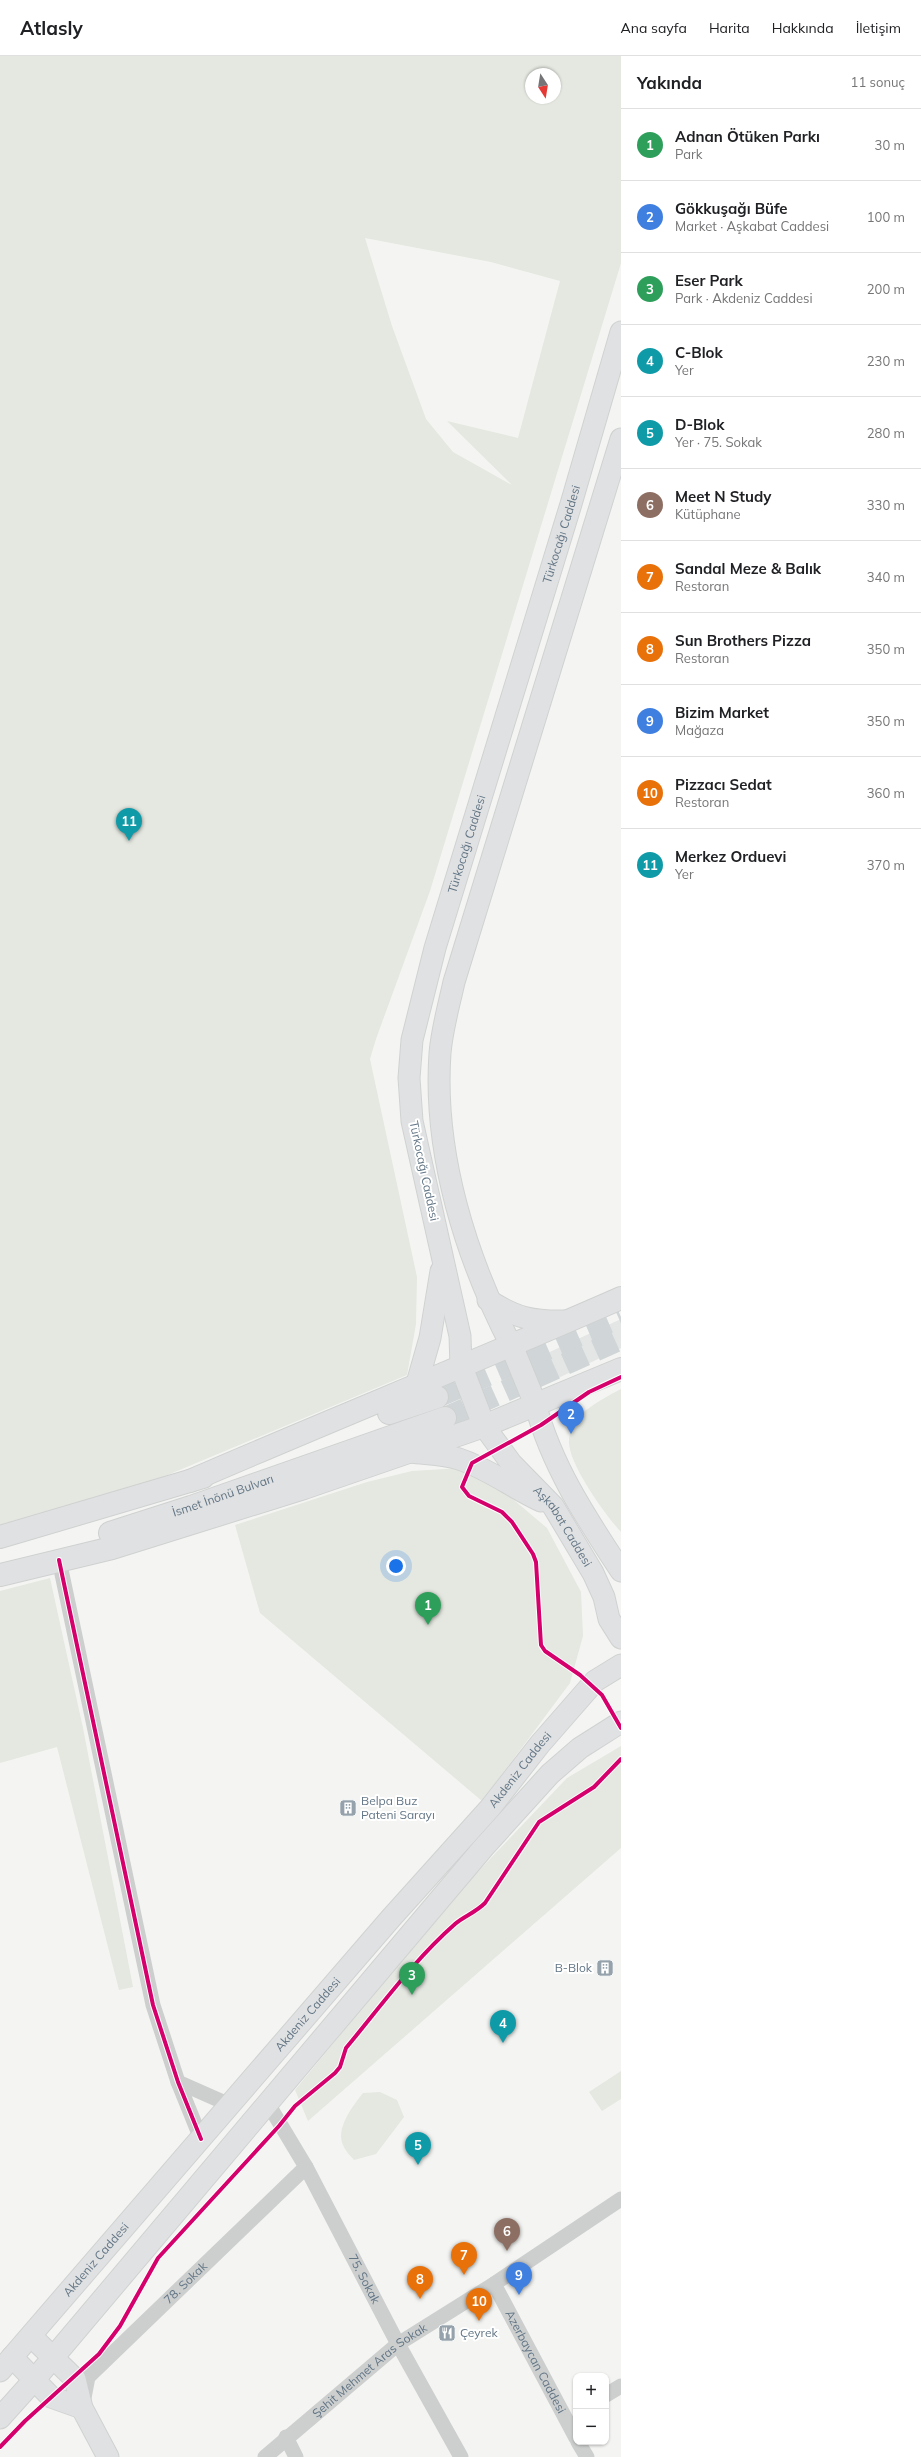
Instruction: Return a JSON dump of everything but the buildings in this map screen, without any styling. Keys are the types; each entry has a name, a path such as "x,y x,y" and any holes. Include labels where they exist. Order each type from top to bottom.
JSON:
{"main road":[{"name":"Türkocağı Caddesi","path":"461,1366 460,1336 412,1121 409,1078 412,1040 435,948 562,533 621,332"},
{"name":"Türkocağı Caddesi","path":"512,1347 488,1300 464,1230 452,1180 440,1109 440,1052 454,982 621,439"},
{"path":"562,533 592,532"},
{"path":"555,555 585,554"},
{"path":"416,1388 430,1338 442,1260"},
{"path":"190,1481 416,1388 461,1366 512,1347 621,1298"},
{"path":"488,1300 511,1314 527,1319 543,1322 570,1321"},
{"path":"512,1347 535,1403"},
{"path":"461,1366 484,1426"},
{"path":"0,1575 112,1548 208,1519 411,1452 484,1426 535,1403 621,1369"},
{"name":"İsmet İnönü Bulvarı","path":"0,1537 190,1481 437,1397"},
{"name":"Aşkabat Caddesi","path":"535,1403 548,1444 582,1512 621,1571"},
{"name":"İsmet İnönü Bulvarı","path":"0,1569 191,1508 445,1418"},
{"name":"Aşkabat Caddesi","path":"484,1426 511,1463 553,1506 593,1573 604,1597 610,1619 621,1638"},
{"path":"411,1452 457,1458 472,1463 516,1489 553,1506"},
{"name":"Akdeniz Caddesi","path":"6,2364 391,1918 490,1808 540,1744 595,1681 621,1665"},
{"name":"Akdeniz Caddesi","path":"0,2418 35,2379 267,2102 484,1847 550,1774 580,1748 621,1722"},
{"path":"31,2336 54,2356 75,2379 82,2408 108,2457"},
{"path":"6,2364 35,2379 51,2397 82,2408"}],"street":[{"path":"59,1560 153,2005 178,2082 201,2139"},
{"path":"178,2082 230,2105"},
{"name":"75. Sokak","path":"267,2102 306,2167 398,2344 460,2457"},
{"name":"78. Sokak","path":"82,2408 88,2377 306,2167"},
{"name":"Şehit Mehmet Aras Sokak","path":"265,2457 286,2437 398,2344 494,2284 621,2199"},
{"name":"Azerbaycan Caddesi","path":"494,2284 571,2418"},
{"path":"609,2394 621,2386"},
{"path":"286,2437 296,2457"},
{"path":"580,2445 587,2457"}],"shaded area":[{"path":"0,56 621,56 621,263 430,891 370,1059 417,1277 416,1324 407,1375 127,1492 0,1531","holes":["365,238 491,262 560,281 518,438 447,421 512,485 453,452 426,419 392,326"]},
{"path":"621,1319 621,1348 550,1382 539,1357"},
{"path":"621,1389 621,1532 597,1502 581,1475 570,1450 569,1440 574,1423 582,1413"},
{"path":"461,1468 501,1489 547,1528 581,1592 583,1636 570,1683 482,1801 260,1613 235,1525 367,1482 412,1471"},
{"path":"50,1578 83,1728 133,1987 119,1990 57,1747 0,1763 0,1591"},
{"path":"621,1746 621,1848 308,2121 295,2090 450,1901 567,1778"},
{"path":"621,2071 621,2099 602,2111 589,2092"},
{"path":"380,2092 397,2100 404,2117 376,2154 354,2160 345,2149 342,2140 341,2133 343,2125 350,2111 363,2093"}],"tunnel":[{"path":"437,1397 621,1317"},
{"path":"445,1418 621,1339"}],"cycle path":[{"path":"621,1377 589,1392 541,1425 472,1463 462,1487 469,1496 502,1512 512,1522 533,1554 536,1562 541,1645 545,1651 580,1675 602,1695 621,1728"},
{"path":"59,1560 153,2005 178,2082 201,2139"},
{"path":"0,2447 25,2421 99,2354 120,2326 158,2258 279,2126 295,2106 335,2073 340,2067 346,2048 398,1984 426,1953 455,1924 485,1903 539,1822 594,1787 621,1759"}],"place":[{"name":"Merkez Orduevi","path":"129,841"},
{"name":"Gökkuşağı Büfe","path":"571,1434"},
{"name":"Adnan Ötüken Parkı","path":"428,1625"},
{"name":"Belpa Buz Pateni Sarayı","path":"348,1808"},
{"name":"B-Blok","path":"605,1968"},
{"name":"Eser Park","path":"412,1995"},
{"name":"C-Blok","path":"503,2043"},
{"name":"D-Blok","path":"418,2165"},
{"name":"Meet N Study","path":"507,2251"},
{"name":"Sandal Meze & Balık","path":"464,2275"},
{"name":"Bizim Market","path":"519,2295"},
{"name":"Sun Brothers Pizza","path":"420,2299"},
{"name":"Pizzacı Sedat","path":"479,2321"},
{"name":"Çeyrek","path":"447,2333"}]}
